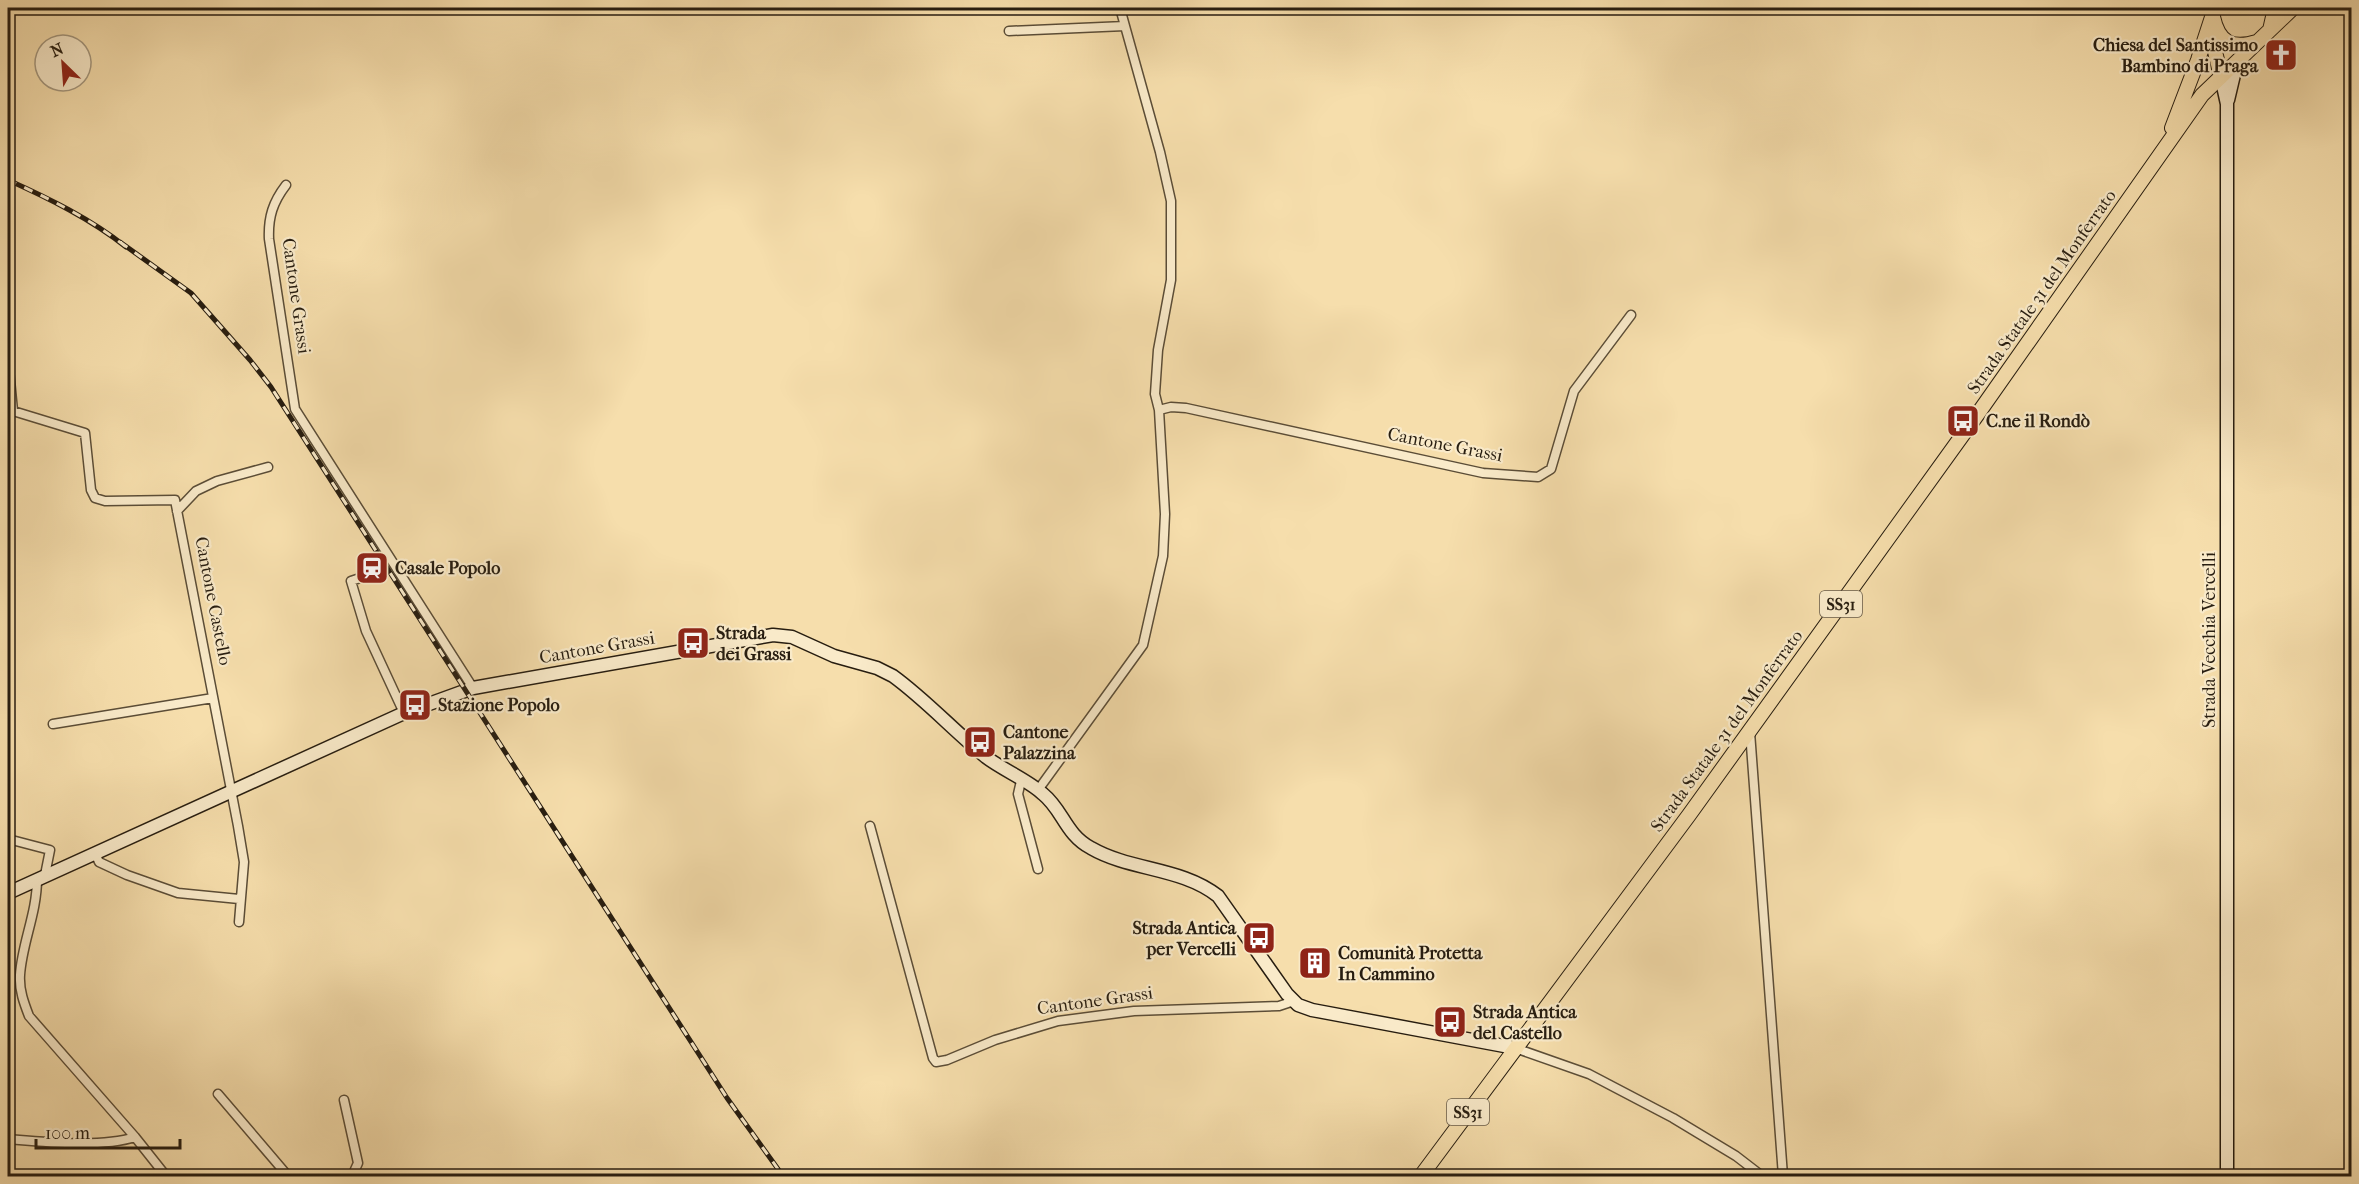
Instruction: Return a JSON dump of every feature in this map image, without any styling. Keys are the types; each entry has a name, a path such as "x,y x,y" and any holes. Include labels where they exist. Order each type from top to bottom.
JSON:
{"main road":[{"path":"2270,30 2275,8"},
{"name":"Strada Statale 31 del Monferrato","path":"1421,1176 1750,731 2161,155 2197,101 2293,8"},
{"path":"2213,18 2217,30 2230,44 2242,46 2258,42"},
{"path":"2213,18 2221,77"},
{"name":"Strada Statale 31 del Monferrato","path":"2161,155 2213,18"}],"street":[{"path":"1038,790 1143,645 1163,556 1165,514 1159,410 1155,394 1158,351 1171,280 1171,201 1160,152 1120,8"},
{"path":"1009,31 1125,26"},
{"name":"Strada Vecchia Vercelli","path":"2227,104 2237,62"},
{"name":"Strada Vecchia Vercelli","path":"2221,77 2227,104 2227,1176"},
{"path":"2197,101 2211,94 2220,97 2227,104"},
{"name":"Cantone Grassi","path":"286,185 274,201 268,224 295,409 469,689 774,635 784,635 834,656 877,668 893,676 986,757 1038,790 1049,800 1074,836 1092,849 1114,858 1182,876 1218,896 1294,1001 1280,1006 1134,1011 1058,1021 1027,1029 947,1060 936,1062 933,1058 870,826"},
{"name":"Cantone Grassi","path":"1159,410 1171,407 1186,408 1483,473 1538,477 1551,469 1574,391 1631,315"},
{"path":"8,359 10,411 85,433 91,490 95,498 105,501 175,500 177,511"},
{"path":"177,511 196,491 217,481 268,467"},
{"name":"Cantone Castello","path":"177,511 244,862 239,899 239,922"},
{"path":"360,578 351,581 366,632 404,713"},
{"path":"8,893 404,713 469,689"},
{"path":"53,724 213,698"},
{"path":"1750,731 1783,1176"},
{"path":"1021,781 1018,794 1038,869"},
{"path":"8,839 50,850 41,877 20,976 21,996 29,1016 135,1137 166,1176"},
{"path":"95,854 99,862 127,875 178,893 239,899"},
{"path":"1294,1001 1312,1010 1515,1047 1589,1074 1673,1118 1736,1156 1762,1176"},
{"path":"218,1094 288,1176"},
{"path":"344,1100 358,1163 353,1174 346,1176"},
{"path":"8,1139 56,1143 123,1141 135,1137"}],"railway":[{"path":"8,180 69,210 126,247"},
{"path":"120,242 191,293 271,387 727,1098 783,1176"}],"place":[{"name":"Chiesa del Santissimo Bambino di Praga","path":"2281,55"},
{"name":"C.ne il Rondò","path":"1963,421"},
{"name":"Casale Popolo","path":"372,568"},
{"name":"Strada dei Grassi","path":"693,643"},
{"name":"Stazione Popolo","path":"415,705"},
{"name":"Cantone Palazzina","path":"980,742"},
{"name":"Strada Antica per Vercelli","path":"1259,938"},
{"name":"Comunità Protetta In Cammino","path":"1315,963"},
{"name":"Strada Antica del Castello","path":"1450,1022"}]}
